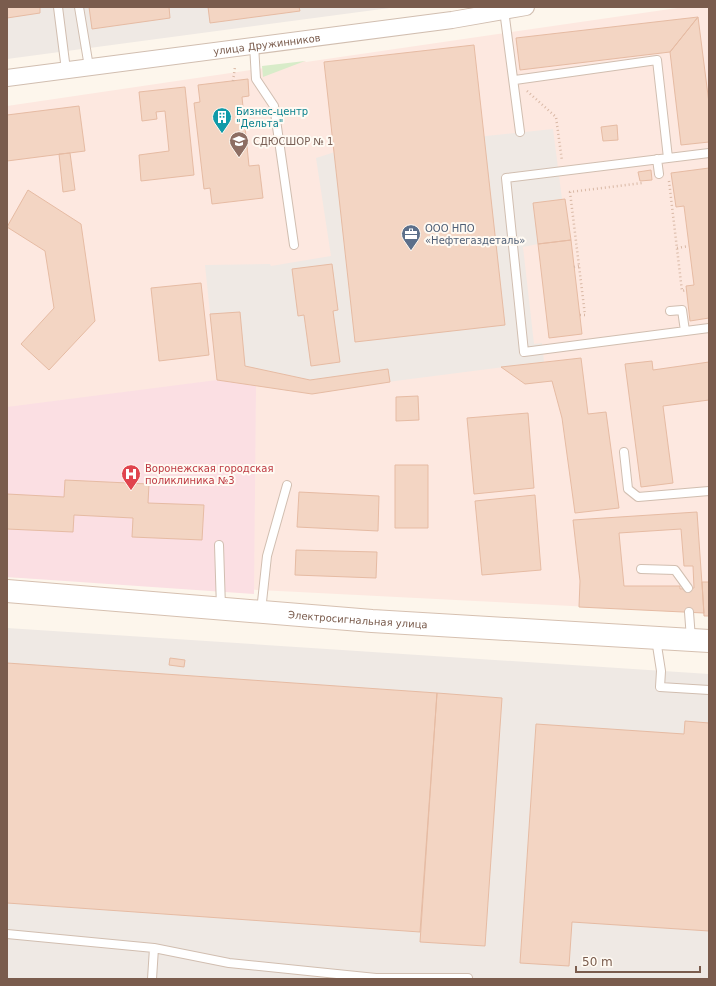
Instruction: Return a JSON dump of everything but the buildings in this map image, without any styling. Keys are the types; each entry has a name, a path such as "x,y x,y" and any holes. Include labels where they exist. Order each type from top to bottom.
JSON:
{"street":[{"name":"улица Дружинников","path":"7,78 452,20 513,8"},
{"name":"Электросигнальная улица","path":"7,591 372,621 700,641"}],"lane":[{"path":"58,7 66,70"},
{"path":"79,7 90,67"},
{"path":"513,8 515,80 520,132"},
{"path":"51,14 59,17"},
{"path":"254,45 256,79 274,106 294,245"},
{"path":"515,80 657,60 668,158"},
{"path":"709,153 506,178 524,352 709,328"},
{"path":"657,159 661,177"},
{"path":"670,311 682,310 685,331"},
{"path":"624,452 628,489 638,498 709,490"},
{"path":"261,612 267,556 287,485"},
{"path":"219,545 221,608"},
{"path":"641,569 675,570 688,588"},
{"path":"689,612 700,641"},
{"path":"656,638 661,671 660,687 709,690"},
{"path":"7,934 154,948 229,963 376,978 468,978"},
{"path":"152,979 154,948"}],"path":[{"path":"233,81 235,68"},
{"path":"515,80 556,117 563,171"},
{"path":"661,177 669,179 682,291 687,290"},
{"path":"580,316 585,315 570,192 648,182"},
{"path":"677,248 689,246"},
{"path":"574,267 579,266"}],"shaded area":[{"path":"7,7 397,7 7,59"},
{"path":"684,7 709,7 709,613 7,577 7,106 305,61"},
{"path":"553,129 562,199 533,203 538,244 523,247 534,344 542,343 544,362 395,381 312,394 217,380 205,265 270,264 271,266 331,256 316,158 335,152"},
{"name":"Воронежская городская поликлиника №3","path":"217,380 256,386 254,594 7,577 7,407"},
{"path":"7,628 709,674 709,979 7,979"}],"green space":[{"path":"305,61 263,77 262,66"}],"place":[{"name":"Бизнес-центр \"Дельта\"","path":"222,134"},
{"name":"СДЮСШОР № 1","path":"239,158"},
{"name":"ООО НПО «Нефтегаздеталь»","path":"411,251"},
{"name":"Воронежская городская поликлиника №3","path":"131,491"}]}
